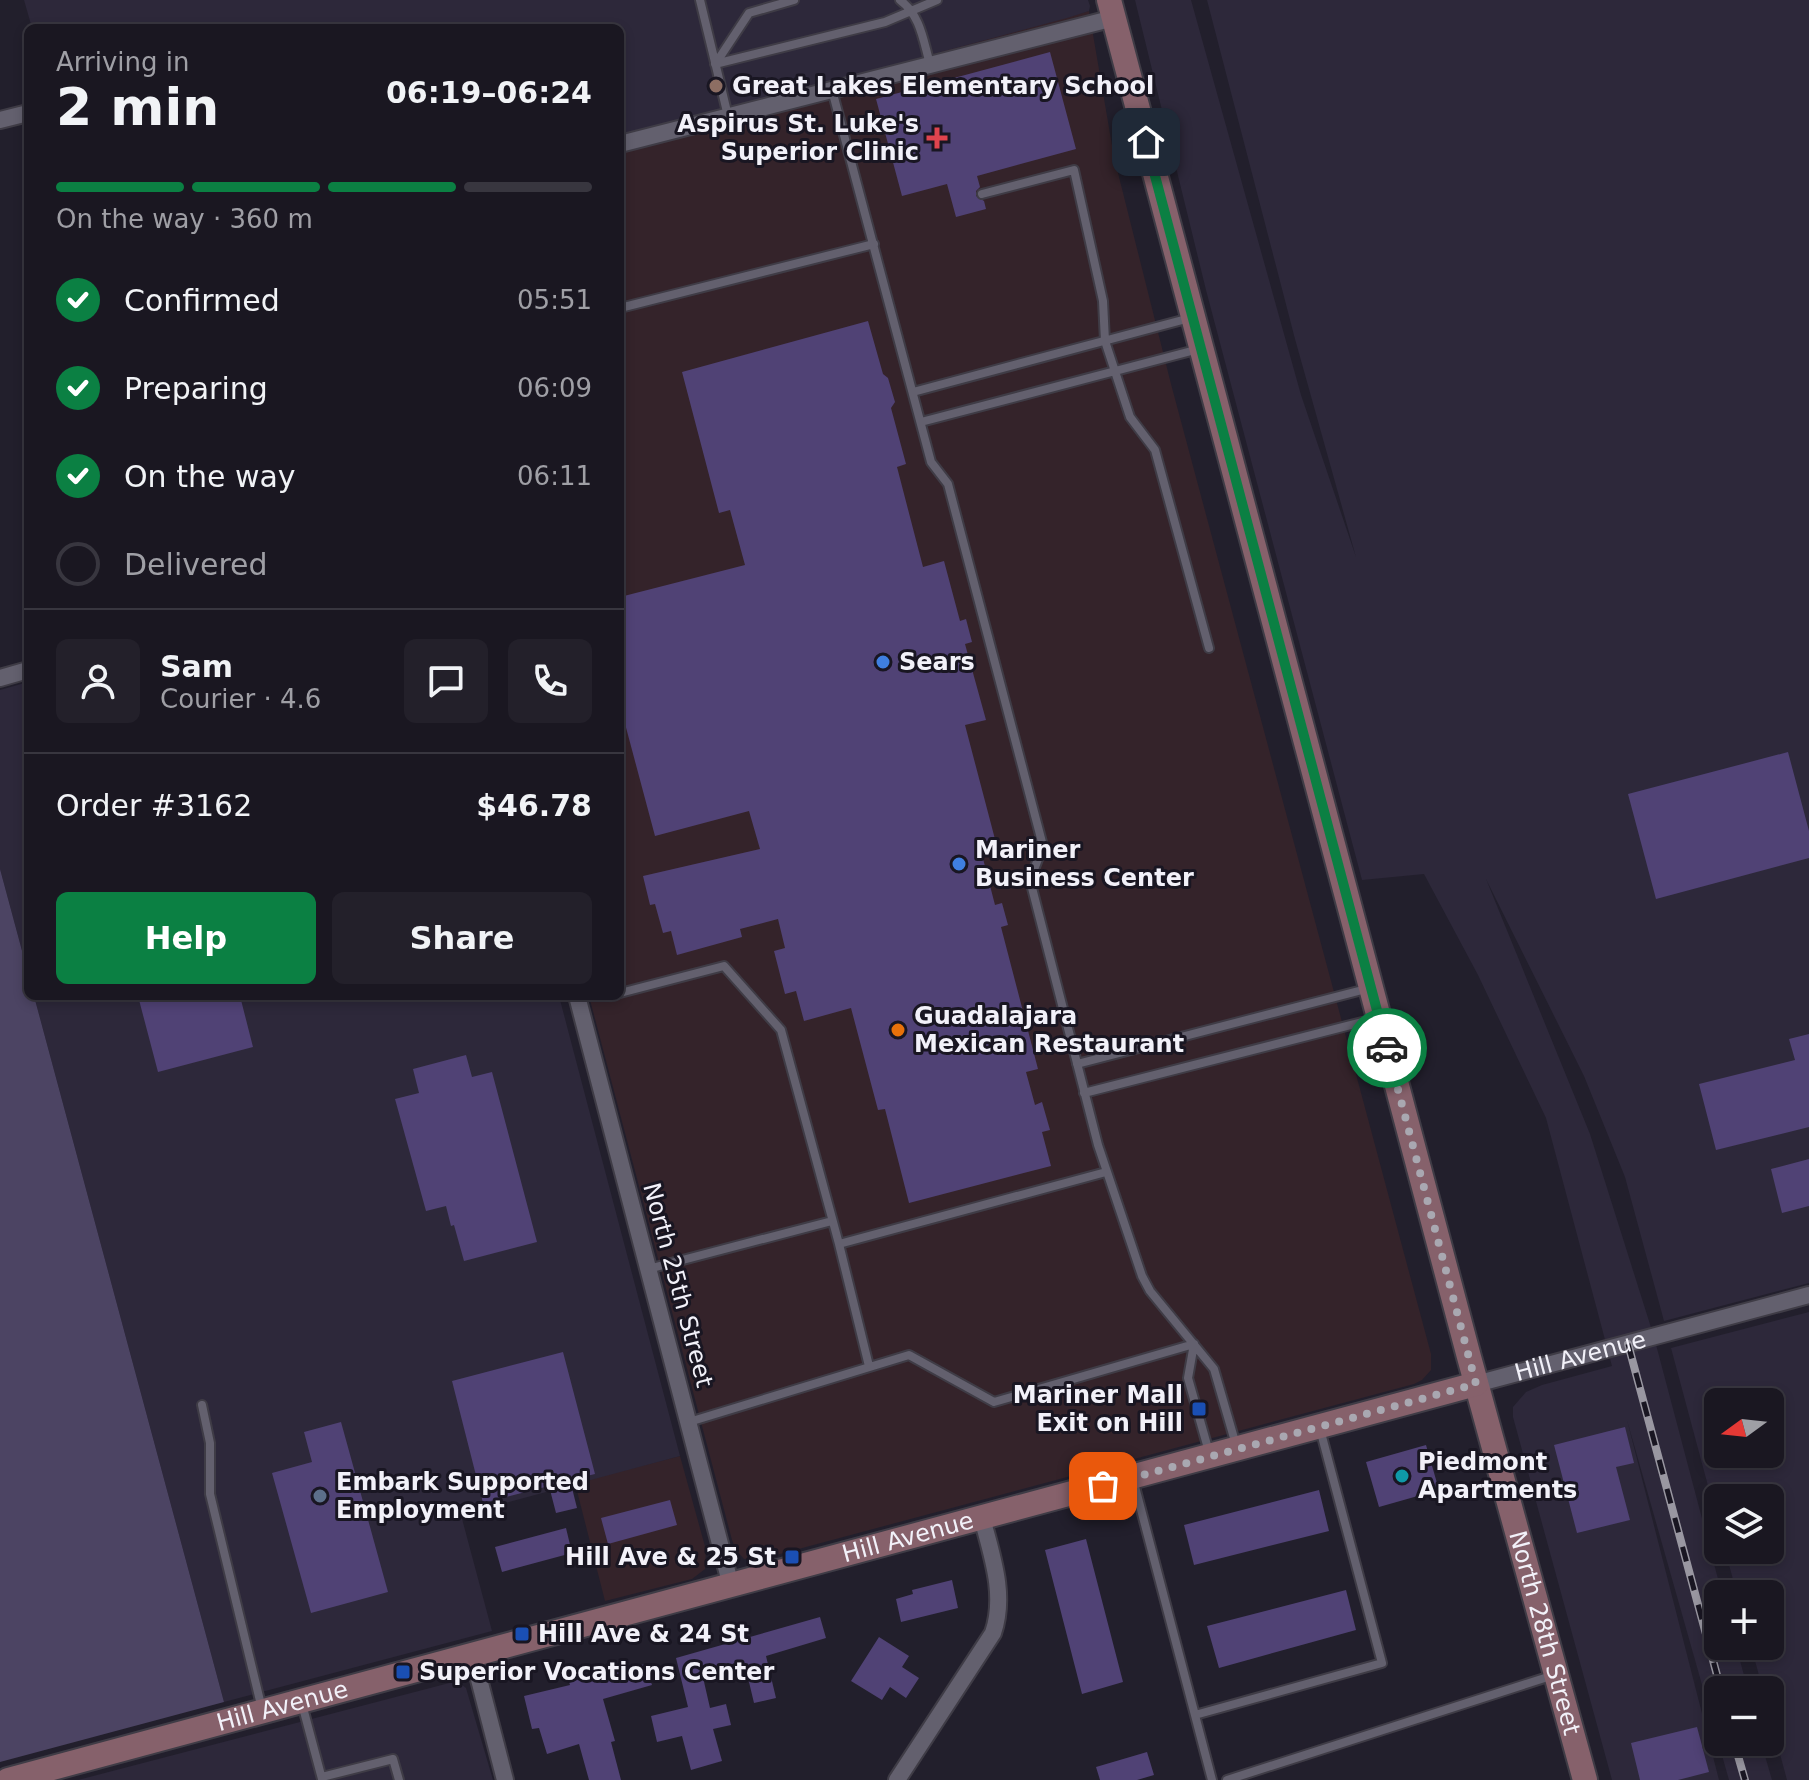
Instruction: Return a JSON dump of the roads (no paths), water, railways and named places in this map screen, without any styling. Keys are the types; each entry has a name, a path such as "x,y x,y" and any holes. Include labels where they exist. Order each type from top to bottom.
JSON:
{"main road":[{"name":"North 28th Street","path":"1111,9 1476,1384 1585,1780"},
{"name":"Hill Avenue","path":"8,1780 1476,1384"}],"street":[{"path":"624,143 930,65 1111,9"},
{"path":"0,120 24,114"},
{"path":"0,678 24,671"},
{"name":"North 25th Street","path":"578,1000 731,1586"},
{"name":"Hill Avenue","path":"1476,1384 1809,1295"},
{"path":"897,1780 993,1633 999,1616 999,1596 982,1518"},
{"path":"473,1656 505,1780"}],"lane":[{"path":"700,0 728,117"},
{"path":"715,64 749,13 794,0"},
{"path":"900,0 913,12 930,65"},
{"path":"715,64 885,22 937,0"},
{"path":"832,90 931,462 948,484 1043,846 1030,880 1106,1172 1150,1291 1216,1374 1238,1450"},
{"path":"982,194 1074,170 1103,301 1105,341 1130,417 1155,450 1209,648"},
{"path":"624,307 874,244"},
{"path":"913,392 1192,317"},
{"path":"921,422 1200,348"},
{"path":"624,992 724,966 781,1030 869,1366"},
{"path":"1077,1064 1371,988"},
{"path":"1084,1093 1379,1018"},
{"path":"839,1244 1106,1172"},
{"path":"648,1269 832,1221"},
{"path":"689,1422 909,1355 994,1402 1194,1344"},
{"path":"1194,1344 1188,1378 1210,1457"},
{"path":"202,1405 210,1443 210,1494 262,1710"},
{"path":"1195,1715 1382,1663 1319,1427"},
{"path":"1133,1477 1212,1780"},
{"path":"1227,1780 1557,1674"},
{"path":"301,1701 322,1778 393,1759 399,1780"}],"railway":[{"path":"1628,1344 1717,1676"},
{"path":"1738,1756 1745,1780"}],"place":[{"name":"Great Lakes Elementary School","path":"716,86"},
{"name":"Aspirus St. Luke's Superior Clinic","path":"937,138"},
{"name":"Sears","path":"883,662"},
{"name":"Mariner Business Center","path":"959,864"},
{"name":"Guadalajara Mexican Restaurant","path":"898,1030"},
{"name":"Mariner Mall Exit on Hill","path":"1199,1409"},
{"name":"Piedmont Apartments","path":"1402,1476"},
{"name":"Embark Supported Employment","path":"320,1496"},
{"name":"Hill Ave & 25 St","path":"792,1557"},
{"name":"Hill Ave & 24 St","path":"522,1634"},
{"name":"Superior Vocations Center","path":"403,1672"}]}
